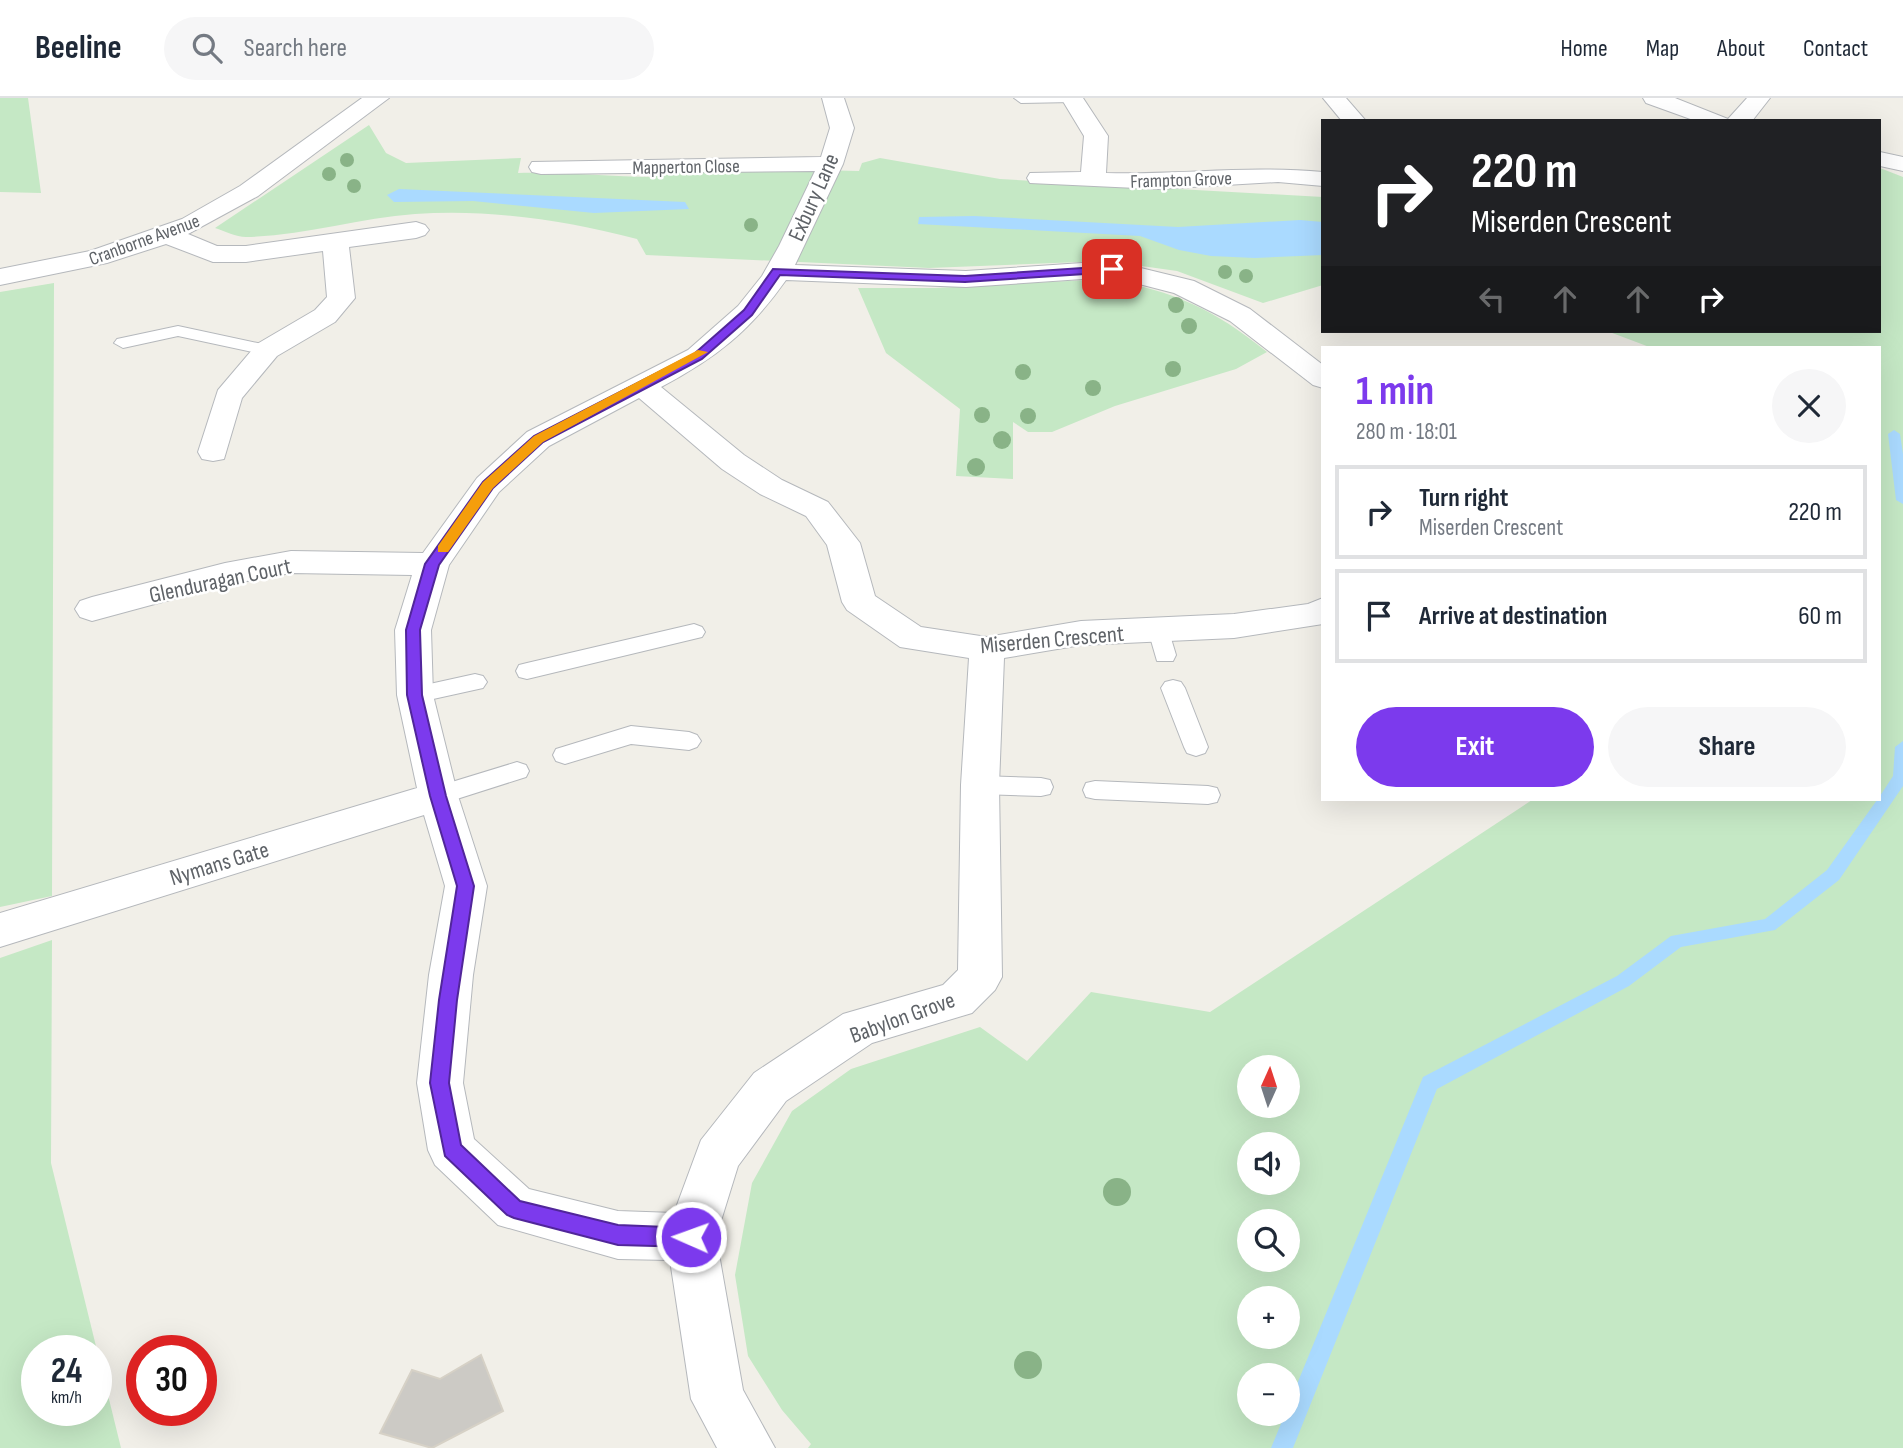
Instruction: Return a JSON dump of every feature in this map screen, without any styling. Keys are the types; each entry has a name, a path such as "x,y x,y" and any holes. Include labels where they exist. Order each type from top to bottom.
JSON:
{"street":[{"name":"Cranborne Avenue","path":"0,277 62,267 167,235 204,219 250,191 340,119 378,98"},
{"name":"Exbury Lane","path":"691,1237 618,1235 514,1209 452,1150 440,1083 448,1000 466,886 438,796 415,695 413,630 432,564 488,485 538,439 698,356 748,312 777,272 831,164 842,128 833,98"},
{"path":"1073,98 1096,136 1093,180"},
{"path":"1334,98 1353,119"},
{"path":"1654,98 1712,119"},
{"path":"1741,119 1759,98"},
{"path":"1881,159 1903,164"},
{"name":"Mapperton Close","path":"541,167 831,164"},
{"name":"Frampton Grove","path":"1039,178 1158,183 1278,175 1321,179"},
{"path":"167,235 213,254 246,254 416,230"},
{"path":"213,452 228,396 267,350 325,316 341,298 335,241"},
{"path":"777,272 965,279 1112,269 1184,288 1240,315 1321,377"},
{"name":"Miserden Crescent","path":"641,385 733,462 771,487 817,509 843,543 859,602 912,638 987,649 1081,633 1162,643 1234,626 1321,615"},
{"name":"Glenduragan Court","path":"92,609 225,574 291,562 432,564"},
{"name":"Babylon Grove","path":"748,1448 718,1399 691,1237 718,1156 770,1087 859,1028 957,1000 980,977 979,785 987,649"},
{"name":"Nymans Gate","path":"0,930 438,796"}],"lane":[{"path":"1021,99 1073,98"},
{"path":"123,343 178,331 267,350"},
{"path":"527,671 694,632"},
{"path":"415,695 475,681"},
{"path":"1173,688 1196,747"},
{"path":"565,755 631,736 689,741"},
{"path":"438,796 517,771"},
{"path":"979,785 1041,787"},
{"path":"1095,790 1208,795"}],"green space":[{"path":"0,98 28,98 41,193 0,192"},
{"path":"369,125 386,153 406,163 521,158 518,173 655,177 662,171 859,171 862,163 880,158 1000,179 1321,197 1321,286 1263,303 1177,271 1106,261 929,268 646,255 637,239 610,232 527,217 471,213 394,216 267,236 242,237 215,228"},
{"path":"1881,168 1903,177 1903,1448 808,1448 811,1444 782,1410 748,1356 735,1275 752,1183 792,1111 851,1069 980,1027 1027,1061 1091,992 1210,1012 1530,801 1881,801 1881,346 1647,346 1612,333 1881,333"},
{"path":"1107,279 1153,290 1192,304 1228,324 1267,352 1236,369 1115,406 1052,432 1028,432 1013,422 1013,479 956,476 960,409 886,353 858,288 935,288"},
{"path":"54,283 52,896 0,907 0,292"},
{"path":"52,940 51,1163 93,1335 21,1335 21,1426 112,1426 112,1411 121,1448 0,1448 0,958"}],"water":[{"path":"399,189 685,202 689,209 594,213 473,201 394,202 387,195"},
{"path":"974,216 1178,227 1300,220 1321,222 1321,255 1255,258 1211,256 1179,250 1140,236 918,224 919,217"}],"building":[{"path":"481,1355 503,1411 432,1448 380,1433 412,1370 440,1379"}],"waterway":[{"path":"1894,434 1903,500"},
{"path":"1282,1448 1430,1083 1623,981 1677,941 1769,925 1833,875 1901,777 1903,747"}],"slow traffic":[{"path":"443,549 488,485 538,439 702,352"}],"route":[{"path":"691,1237 618,1235 514,1209 452,1150 440,1083 451,975 466,886 438,796 415,695 413,630 432,564 488,485 538,439 698,356 748,312 777,272 965,279 1112,269"}]}
